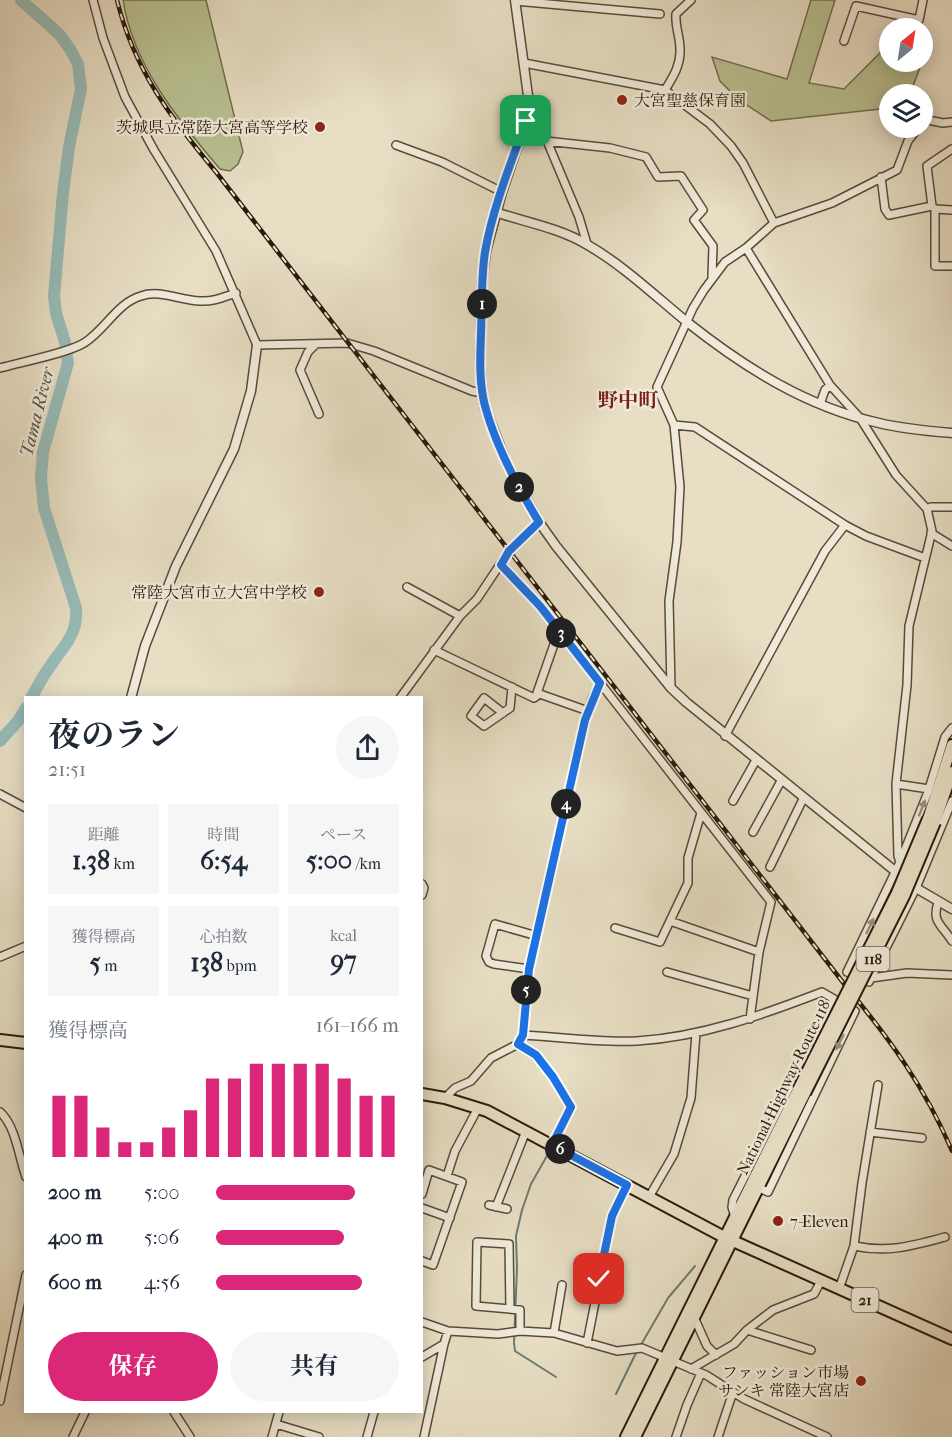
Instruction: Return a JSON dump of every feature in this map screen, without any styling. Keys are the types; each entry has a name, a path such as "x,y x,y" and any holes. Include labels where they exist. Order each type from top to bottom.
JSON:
{"main road":[{"name":"National Highway Route 118","path":"932,820 952,745"},
{"name":"National Highway Route 118","path":"626,1437 729,1239 759,1188 802,1092 932,820 952,772"},
{"path":"0,1040 24,1043"},
{"name":"National Highway Route 118","path":"635,1437 668,1360 694,1317 729,1239 735,1217 802,1092"},
{"name":"21","path":"423,1094 478,1108 526,1131 729,1239 952,1339"}],"street":[{"path":"93,0 113,67 125,97 153,150 216,251 257,345 251,391 234,449 176,566 145,646 132,696"},
{"path":"665,90 679,66 680,49 675,22 676,14 691,0"},
{"path":"844,41 856,6 919,20 924,0"},
{"path":"660,14 515,1 529,111 495,212 483,266 480,358 482,393 498,442 520,489 539,522 671,688 725,736 896,873 938,903 952,909"},
{"path":"524,63 665,90 710,124 731,146 743,163 774,222"},
{"path":"529,111 539,122 579,217 587,244"},
{"path":"933,121 952,122"},
{"path":"671,688 669,601 680,513 674,425 657,387 686,321 712,277 725,262 746,249 774,222 832,203 897,170 910,138"},
{"path":"546,141 610,148 637,154 646,157 658,177 681,176 703,210 694,220 713,246 712,277"},
{"path":"396,145 442,162 502,192"},
{"path":"952,149 927,166 933,207 935,266 952,266"},
{"path":"881,177 885,209 889,215 933,207 952,210"},
{"path":"495,212 558,232 587,244 749,368 788,391 860,418 911,429 952,433"},
{"path":"746,249 830,385 860,418 896,475 927,509 931,533 909,626 907,685 897,784 900,862"},
{"path":"0,368 79,346 92,337 125,303 143,295 154,293 204,302 236,293"},
{"path":"257,345 347,343 482,393"},
{"path":"316,344 308,352 300,370 319,414"},
{"path":"820,404 825,390 830,385"},
{"path":"674,425 695,428 845,525 866,536 925,558"},
{"path":"927,509 952,507"},
{"path":"401,696 460,616 477,599 509,551 539,522"},
{"path":"725,736 825,551 845,525"},
{"path":"931,533 951,544"},
{"path":"501,565 540,606 771,902 759,952 750,1019"},
{"path":"407,587 460,616"},
{"path":"539,694 537,693 559,630"},
{"path":"434,650 534,698 539,694"},
{"path":"445,1098 455,1088 471,1081 491,1058 518,1044 523,1035 529,969 588,711 600,683"},
{"path":"503,712 484,698 471,716 484,726 510,708 512,687"},
{"path":"539,694 588,711"},
{"path":"952,728 945,737 929,789 896,873 847,972 869,982 916,888 952,801"},
{"path":"733,801 756,760"},
{"path":"753,832 781,781"},
{"path":"897,784 929,789"},
{"path":"0,794 24,806"},
{"path":"770,867 803,799"},
{"path":"615,928 660,942 688,884 688,858 701,813"},
{"path":"938,903 936,919 951,937"},
{"path":"670,921 759,952"},
{"path":"529,969 494,964 489,962 486,956 495,924 537,936"},
{"path":"0,957 24,947"},
{"path":"667,972 753,996"},
{"path":"871,978 907,973 952,975"},
{"path":"523,1035 636,1041 696,1033 750,1019 822,992 855,1011 768,1192 759,1188"},
{"path":"735,1217 732,1208 733,1200 834,999"},
{"path":"649,1197 674,1154 691,1098 696,1033"},
{"path":"518,1044 536,1055 553,1077 571,1107 552,1145"},
{"path":"840,1289 854,1246 878,1085"},
{"path":"447,1176 455,1151 478,1108"},
{"path":"0,1112 10,1129 24,1171"},
{"path":"507,1209 492,1206 526,1131"},
{"path":"870,1132 922,1138"},
{"path":"423,1191 429,1170 462,1182 433,1265 423,1261"},
{"path":"587,1343 612,1216 627,1185"},
{"path":"423,1208 450,1218"},
{"path":"854,1246 875,1251 904,1248 945,1237"},
{"path":"510,1309 509,1244 477,1242 476,1305 510,1309 520,1310 520,1331"},
{"path":"691,1369 734,1344 747,1330 773,1310 814,1294 821,1281"},
{"path":"0,1401 24,1285"},
{"path":"554,1333 562,1285"},
{"path":"694,1317 707,1346 716,1355"},
{"path":"423,1322 448,1331 498,1334 520,1331 554,1333 617,1351 642,1348 701,1373 733,1392 827,1437"},
{"path":"747,1330 811,1350"},
{"path":"424,1437 448,1331"},
{"path":"423,1356 444,1344"},
{"path":"676,1437 701,1373"},
{"path":"718,1437 733,1392"},
{"path":"73,1437 85,1413"},
{"path":"175,1413 190,1437"},
{"path":"272,1437 279,1413"},
{"path":"367,1437 374,1413"},
{"path":"276,1424 319,1437"},
{"path":"810,1437 811,1429"}],"green space":[{"path":"123,0 206,0 243,152 238,164 230,171 220,169 173,111 136,47"},
{"path":"811,0 835,0 809,83 844,89 879,54 879,72 918,72 914,84 879,84 879,109 771,121 739,100 720,81 712,57 787,79"}],"waterway":[{"name":"Tama River","path":"21,0 59,34 70,49 78,64 81,89 69,147 54,296 68,363 43,452 41,478 44,508 76,608 76,618 72,633 32,696"},
{"name":"Tama River","path":"0,741 24,711"},
{"path":"548,1154 531,1184 516,1236 514,1343 515,1351 556,1377"},
{"path":"616,1394 668,1298 695,1266"}],"railway":[{"path":"117,0 133,49 169,112 876,1024 918,1084 952,1151"}],"place":[{"name":"大宮聖慈保育園","path":"622,100"},
{"name":"茨城県立常陸大宮高等学校","path":"320,127"},
{"name":"常陸大宮市立大宮中学校","path":"319,592"},
{"name":"7-Eleven","path":"778,1221"},
{"name":"ファッション市場 サンキ 常陸大宮店","path":"861,1381"}],"district":[{"name":"野中町","path":"628,400"}],"route":[{"path":"526,121 489,233 483,266 480,373 485,408 498,442 507,464 539,522 509,551 501,565 540,606 600,683 585,720 529,969 524,1003 523,1035 518,1044 536,1055 553,1077 571,1107 552,1145 627,1185 612,1216 599,1279"}]}
